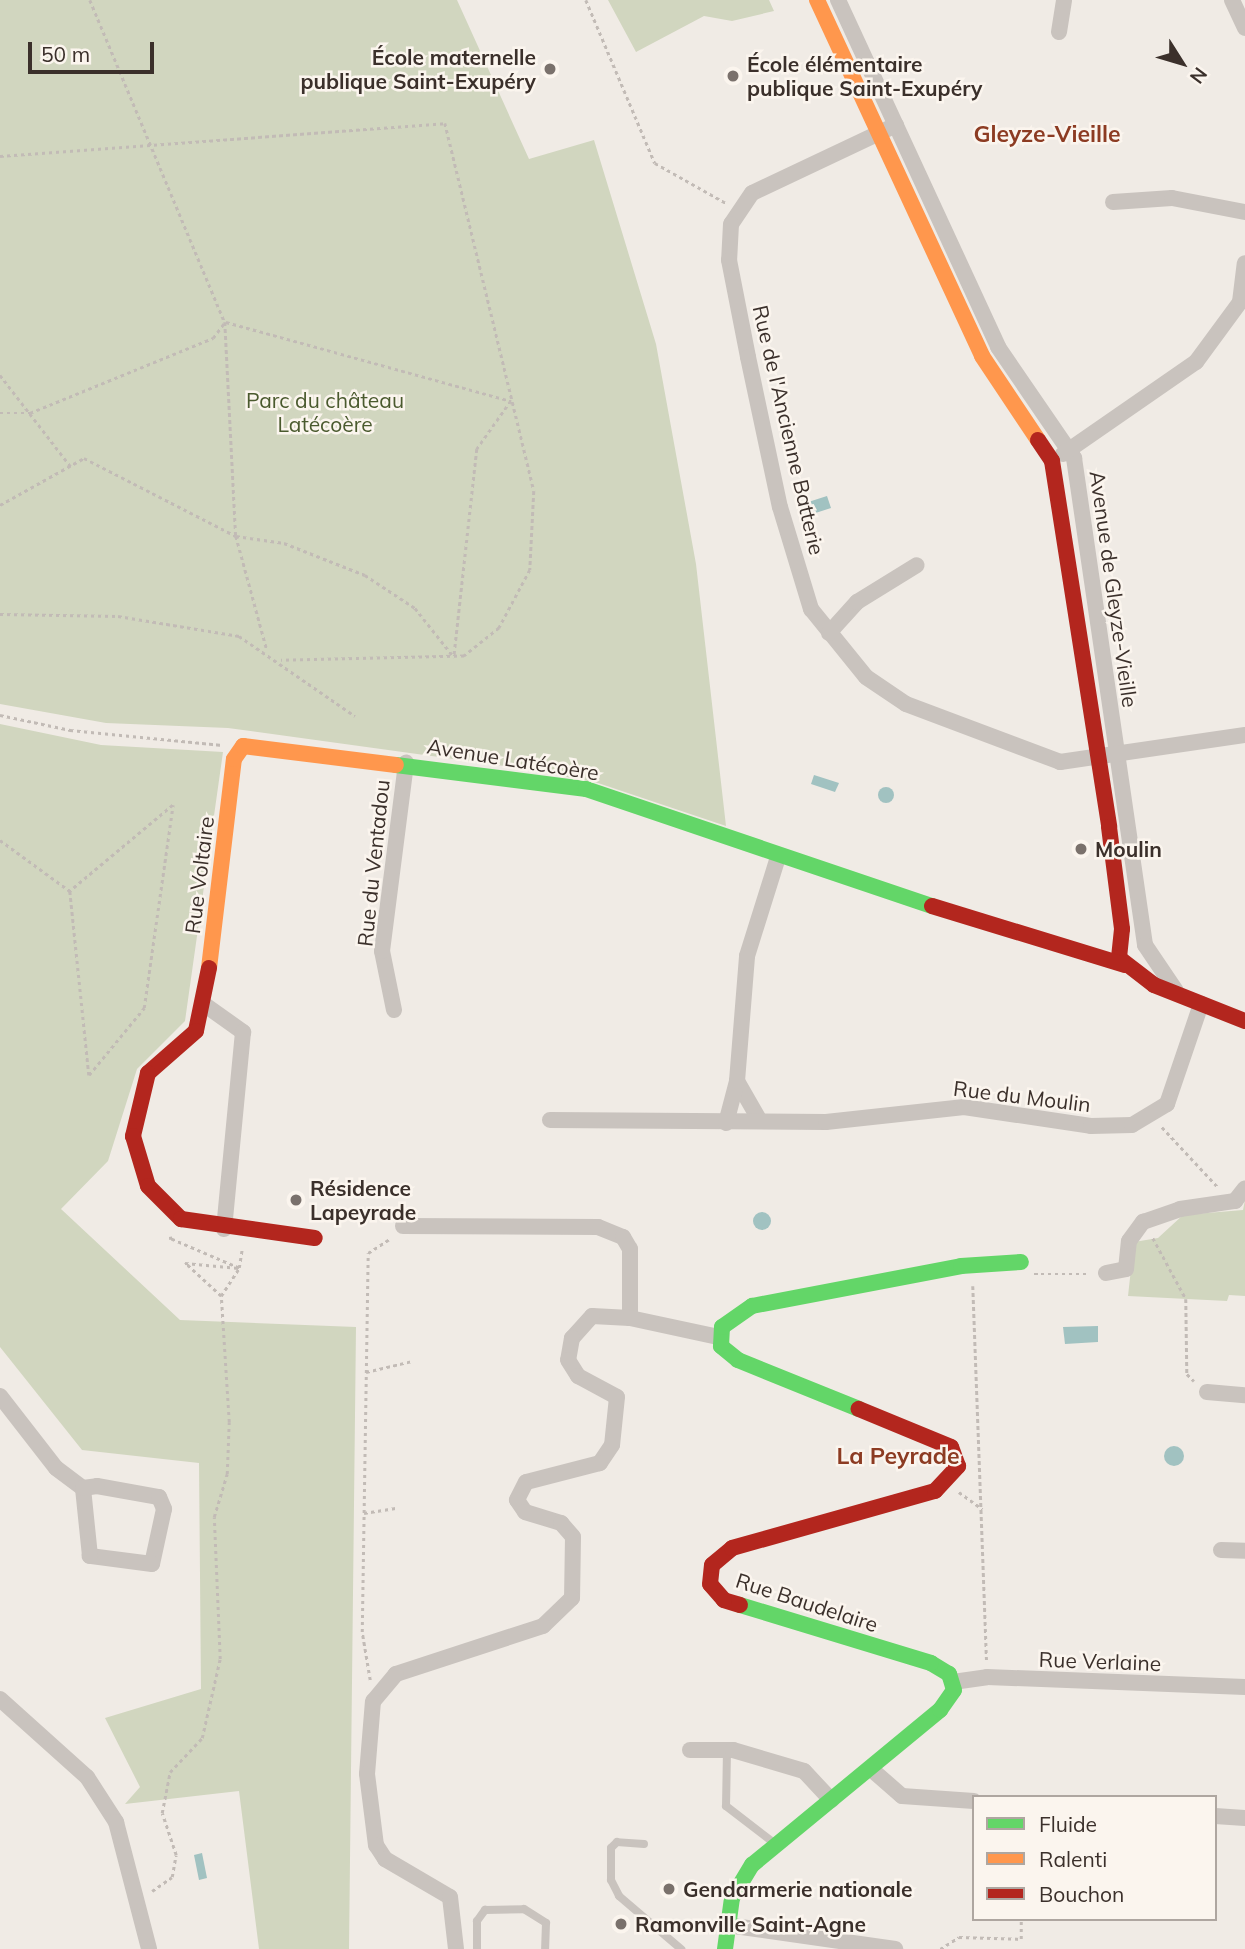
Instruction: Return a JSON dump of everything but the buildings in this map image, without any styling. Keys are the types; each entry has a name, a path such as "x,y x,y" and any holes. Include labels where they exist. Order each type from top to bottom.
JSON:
{"street":[{"name":"Avenue de Gleyze-Vieille","path":"817,0 982,356 1052,461 1099,758 1122,943"},
{"name":"Avenue de Gleyze-Vieille","path":"838,0 998,347 1070,449 1098,597 1117,754 1146,948"},
{"path":"1059,32 1064,0"},
{"path":"1232,0 1245,28"},
{"path":"738,208 752,193 896,125"},
{"path":"1113,202 1172,198 1245,212"},
{"name":"Rue de l'Ancienne Batterie","path":"738,208 731,224 730,260 780,507 811,609 866,677 951,726 1060,762 1245,735"},
{"path":"1052,461 1180,376 1213,344 1240,302 1245,263"},
{"path":"829,634 857,602 917,565"},
{"name":"Avenue Latécoère","path":"238,749 250,745 406,763 586,789 778,857 1082,954 1126,965 1154,985 1176,991 1245,1021"},
{"name":"Rue Voltaire","path":"238,749 205,1005 196,1031 148,1073 133,1136 148,1186 181,1219 244,1232 315,1238"},
{"name":"Rue du Ventadou","path":"394,1010 382,951 406,763"},
{"path":"726,1124 737,1081 747,956 778,857"},
{"path":"1082,954 1135,938 1146,948 1141,964 1126,965 1122,943"},
{"name":"Avenue Latécoère","path":"1146,948 1176,991"},
{"path":"1153,1117 1167,1104 1182,1070 1201,1004"},
{"path":"205,1005 243,1032 224,1229"},
{"path":"737,1081 760,1121"},
{"name":"Rue du Moulin","path":"550,1120 726,1124 760,1121 826,1122 922,1108 1091,1126 1153,1117"},
{"path":"1106,1273 1126,1269 1129,1241 1143,1222 1236,1201 1245,1188"},
{"path":"403,1226 598,1227 623,1237 630,1249 630,1318"},
{"path":"719,1337 728,1318 752,1306 972,1265 1021,1262"},
{"path":"456,1949 450,1897 385,1859 376,1845 368,1774 373,1701 396,1674 543,1626 572,1598 573,1537 561,1523 525,1512 517,1500 526,1482 600,1464 612,1445 617,1397 578,1376 568,1360 572,1338 592,1316 630,1318 719,1337 738,1360 951,1447 958,1466 948,1484"},
{"path":"1207,1392 1245,1395"},
{"path":"0,1396 56,1468 83,1488 159,1497 163,1522 152,1564 90,1556 83,1488"},
{"name":"Rue Baudelaire","path":"948,1484 732,1548 709,1575 715,1591 736,1606 932,1663 953,1682"},
{"path":"1221,1550 1245,1551"},
{"name":"Rue Verlaine","path":"953,1682 987,1677 1245,1687"},
{"path":"725,1949 727,1925 741,1882 774,1843 871,1769 950,1700 953,1682"},
{"path":"0,1699 86,1777 116,1822 149,1949"},
{"path":"690,1749 727,1750 804,1771 831,1800"},
{"path":"871,1769 902,1796 972,1801"},
{"path":"1217,1816 1245,1818"},
{"path":"727,1925 895,1949"}],"lane":[{"path":"727,1750 726,1806 774,1843"},
{"path":"644,1844 617,1842 611,1848 611,1880 619,1896 681,1949"},
{"path":"477,1949 477,1921 485,1910 524,1909 546,1923 545,1949"}],"path":[{"path":"90,0 225,322 236,536 267,650"},
{"path":"586,0 655,163 738,208"},
{"path":"0,156 445,123 534,491 530,570 499,628 478,649 454,657 281,660"},
{"path":"225,322 511,401"},
{"path":"0,413 30,413 214,338 225,322"},
{"path":"0,375 71,467"},
{"path":"454,657 477,449 511,401"},
{"path":"0,505 84,458 236,536 284,543 365,575 415,608 454,657"},
{"path":"0,614 192,624 267,650 355,716"},
{"path":"0,715 70,730 238,749"},
{"path":"0,839 70,891 89,1075 144,1008 173,805 70,891"},
{"path":"1153,1117 1216,1183 1222,1204"},
{"path":"1143,1222 1186,1299 1187,1374"},
{"path":"373,1701 362,1632 368,1253 403,1226"},
{"path":"162,1889 176,1855 162,1813 165,1789 170,1772 202,1738 220,1659 214,1517 227,1474 229,1422 221,1296 239,1268 244,1232"},
{"path":"182,1237 169,1238 239,1268"},
{"path":"1021,1262 1038,1278 1106,1273"},
{"path":"221,1296 185,1263 239,1268"},
{"path":"972,1265 987,1677"},
{"path":"366,1372 412,1362"},
{"path":"948,1484 982,1508"},
{"path":"364,1513 396,1508"},
{"path":"940,1949 959,1937 1021,1939 1021,1921"}],"green space":[{"name":"Parc du château Latécoère","path":"0,0 457,0 529,159 594,140 656,344 696,564 726,826 598,783 526,769 228,728 106,723 0,704"},
{"path":"608,0 769,0 774,11 732,21 704,16 636,52"},
{"path":"0,724 101,745 223,752 185,1021 137,1069 108,1161 61,1209 180,1320 356,1327 349,1949 259,1949 239,1791 125,1804 140,1787 105,1718 201,1689 199,1463 82,1450 0,1347"},
{"path":"1245,1200 1245,1296 1229,1295 1227,1301 1128,1296 1134,1242 1158,1238 1183,1215 1243,1210"}],"water":[{"path":"827,496 831,508 803,517 799,505"},
{"path":"814,775 839,783 835,792 811,784"},
{"path":"883,787 889,787 894,795 892,801 883,803 878,798 878,792"},
{"path":"762,1212 768,1215 771,1221 768,1227 762,1230 756,1227 753,1221 756,1215"},
{"path":"1098,1326 1098,1342 1065,1344 1063,1327"},
{"path":"1174,1446 1181,1449 1184,1456 1181,1463 1174,1466 1167,1463 1164,1456 1167,1449"},
{"path":"202,1853 207,1878 199,1880 194,1855"}],"traffic: fast":[{"path":"396,765 586,789 932,906"},
{"path":"859,1409 738,1360 721,1346 722,1327 752,1306 961,1266 1021,1262"},
{"path":"725,1949 732,1898 752,1865 940,1710 954,1690 949,1674 931,1663 740,1605"}],"traffic: slow":[{"path":"817,0 982,356 1038,440"},
{"path":"209,968 234,759 243,746 396,765"}],"traffic: jam":[{"path":"1038,440 1052,461 1109,827 1122,929 1119,958 1154,985 1245,1021"},
{"path":"932,906 1125,965"},
{"path":"209,968 196,1031 148,1073 133,1136 148,1186 181,1219 315,1238"},
{"path":"740,1605 724,1600 710,1584 712,1565 732,1548 935,1491 958,1466 951,1447 859,1409"}],"place":[{"name":"École maternelle publique Saint-Exupéry","path":"550,69"},
{"name":"École élémentaire publique Saint-Exupéry","path":"733,76"},
{"name":"Moulin","path":"1081,849"},
{"name":"Résidence Lapeyrade","path":"296,1200"},
{"name":"Gendarmerie nationale","path":"669,1889"},
{"name":"Ramonville Saint-Agne","path":"621,1924"}],"district":[{"name":"Gleyze-Vieille","path":"1047,134"},
{"name":"La Peyrade","path":"898,1456"}]}
